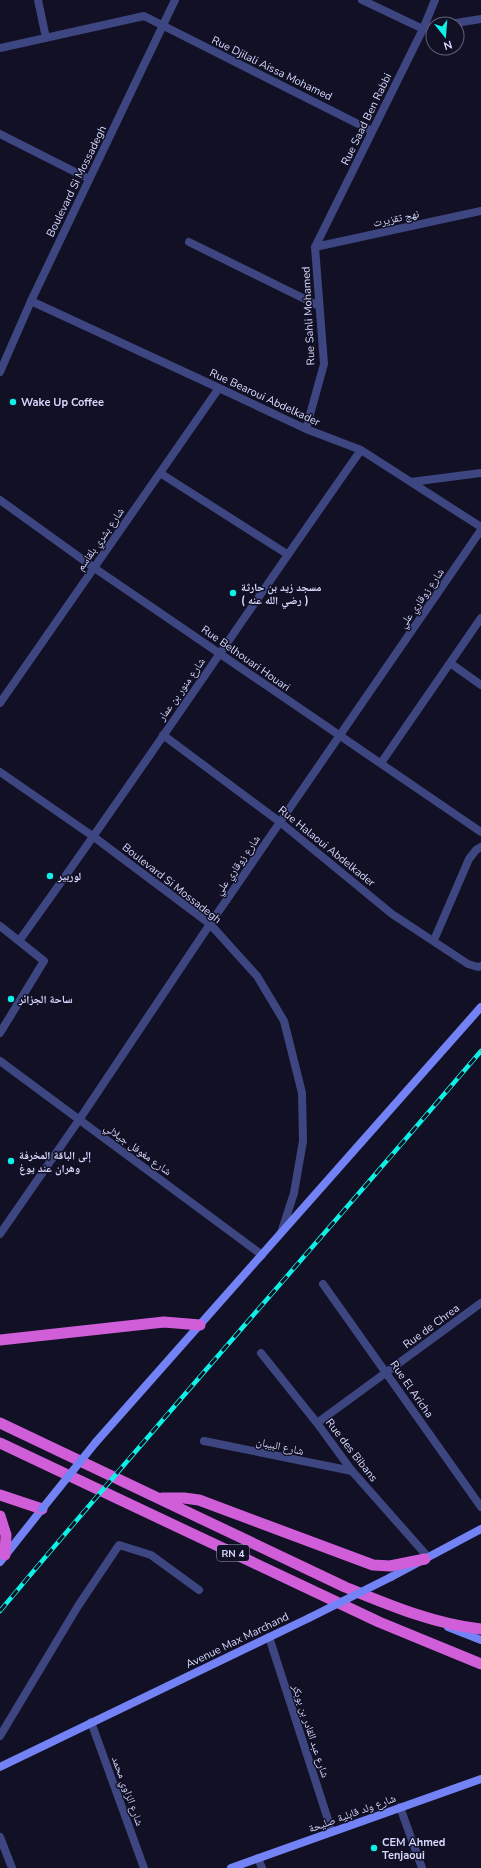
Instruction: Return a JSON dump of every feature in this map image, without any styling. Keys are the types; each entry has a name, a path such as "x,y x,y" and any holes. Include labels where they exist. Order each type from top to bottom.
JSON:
{"highway":[{"path":"0,1340 164,1322 200,1325"},
{"name":"RN 4","path":"0,1423 296,1564 394,1607 460,1627 481,1629"},
{"name":"RN 4","path":"0,1443 379,1622 481,1664"},
{"path":"0,1495 42,1509"},
{"path":"159,1498 184,1498 198,1500 373,1565 390,1566 427,1558"},
{"path":"0,1516 6,1535 2,1558"}],"main road":[{"path":"2,1558 96,1442 481,1007"},
{"name":"Avenue Max Marchand","path":"0,1767 309,1618 391,1577 481,1529"},
{"path":"394,1607 481,1640"},
{"path":"467,1659 481,1661"},
{"name":"شارع ولد قابلية صليحة","path":"231,1868 481,1779"}],"street":[{"path":"38,0 46,38"},
{"name":"Boulevard Si Mossadegh","path":"0,372 31,301 174,0"},
{"path":"362,0 423,29"},
{"name":"Rue Saad Ben Rabbi","path":"315,247 423,29 435,0"},
{"name":"Rue Djilali Aissa Mohamed","path":"0,48 144,16 372,131"},
{"path":"465,21 481,18"},
{"path":"0,134 89,179"},
{"name":"نهج تقزيرت","path":"315,247 481,211"},
{"path":"189,242 320,306"},
{"name":"Rue Sahli Mohamed","path":"306,429 324,364 315,247"},
{"name":"Rue Bearoui Abdelkader","path":"31,301 306,429 361,450 481,527"},
{"name":"شارع بشري بلقاسم","path":"0,703 93,567 219,388"},
{"name":"شارع منور بن عمار","path":"19,940 94,837 287,554 361,450"},
{"path":"411,482 481,472"},
{"path":"160,473 287,554"},
{"name":"Rue Belhouari Houari","path":"0,500 93,567 481,832"},
{"name":"شارع زوقاري علي","path":"0,1234 79,1120 210,924 481,530"},
{"path":"382,763 481,618"},
{"path":"450,662 481,685"},
{"name":"Rue Halaoui Abdelkader","path":"163,735 280,822 392,914 434,940 468,964 478,967 481,966"},
{"name":"Boulevard Si Mossadegh","path":"0,772 94,837 210,924 257,976 284,1021 302,1093 303,1141 294,1193 281,1234"},
{"path":"434,940 469,859 476,850 481,848"},
{"path":"0,926 43,959 44,965 0,1033"},
{"name":"شارع مغوفل جيلالي","path":"0,1061 262,1255"},
{"name":"Rue El Aricha","path":"323,1284 481,1508"},
{"name":"Rue de Chrea","path":"317,1423 481,1303"},
{"name":"Rue des Bibans","path":"261,1353 317,1423 352,1472 427,1558"},
{"name":"شارع البيبان","path":"204,1441 352,1472"},
{"path":"0,1736 78,1606 119,1545 151,1555 200,1590"},
{"name":"شارع عبد القادر بن بوبكر","path":"269,1637 332,1832"},
{"name":"شارع الزاوي محمد","path":"92,1722 144,1868"},
{"path":"400,1807 422,1868"},
{"path":"0,1838 12,1868"},
{"path":"258,1858 262,1868"}],"railway":[{"path":"0,1611 119,1470 481,1051"}],"place":[{"name":"Wake Up Coffee","path":"13,402"},
{"name":"مسجد زيد بن حارثة ( رضي الله عنه )","path":"233,593"},
{"name":"لوربير","path":"50,876"},
{"name":"ساحة الجزائر","path":"11,999"},
{"name":"إلى الباقة المخرفة وهران عند يوغ","path":"11,1161"},
{"name":"CEM Ahmed Tenjaoui","path":"374,1848"}]}
